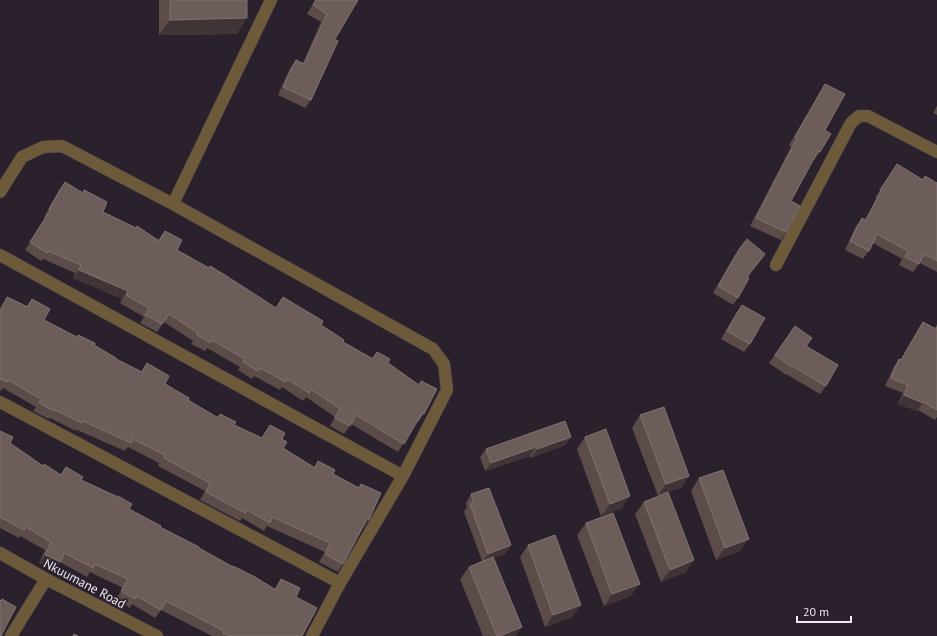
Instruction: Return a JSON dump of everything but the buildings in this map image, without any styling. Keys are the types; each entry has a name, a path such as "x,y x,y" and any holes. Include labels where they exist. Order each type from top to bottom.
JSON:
{"street":[{"path":"173,204 271,0"},
{"path":"776,265 851,123 859,116 868,116 937,152"},
{"path":"0,192 22,156 43,147 62,146 173,204 433,349 444,364 447,390 403,476 340,583 312,636"},
{"path":"0,254 403,476"},
{"path":"0,402 340,583"},
{"name":"Nkuumane Road","path":"0,553 46,579 157,636"},
{"path":"11,636 46,579"}]}
